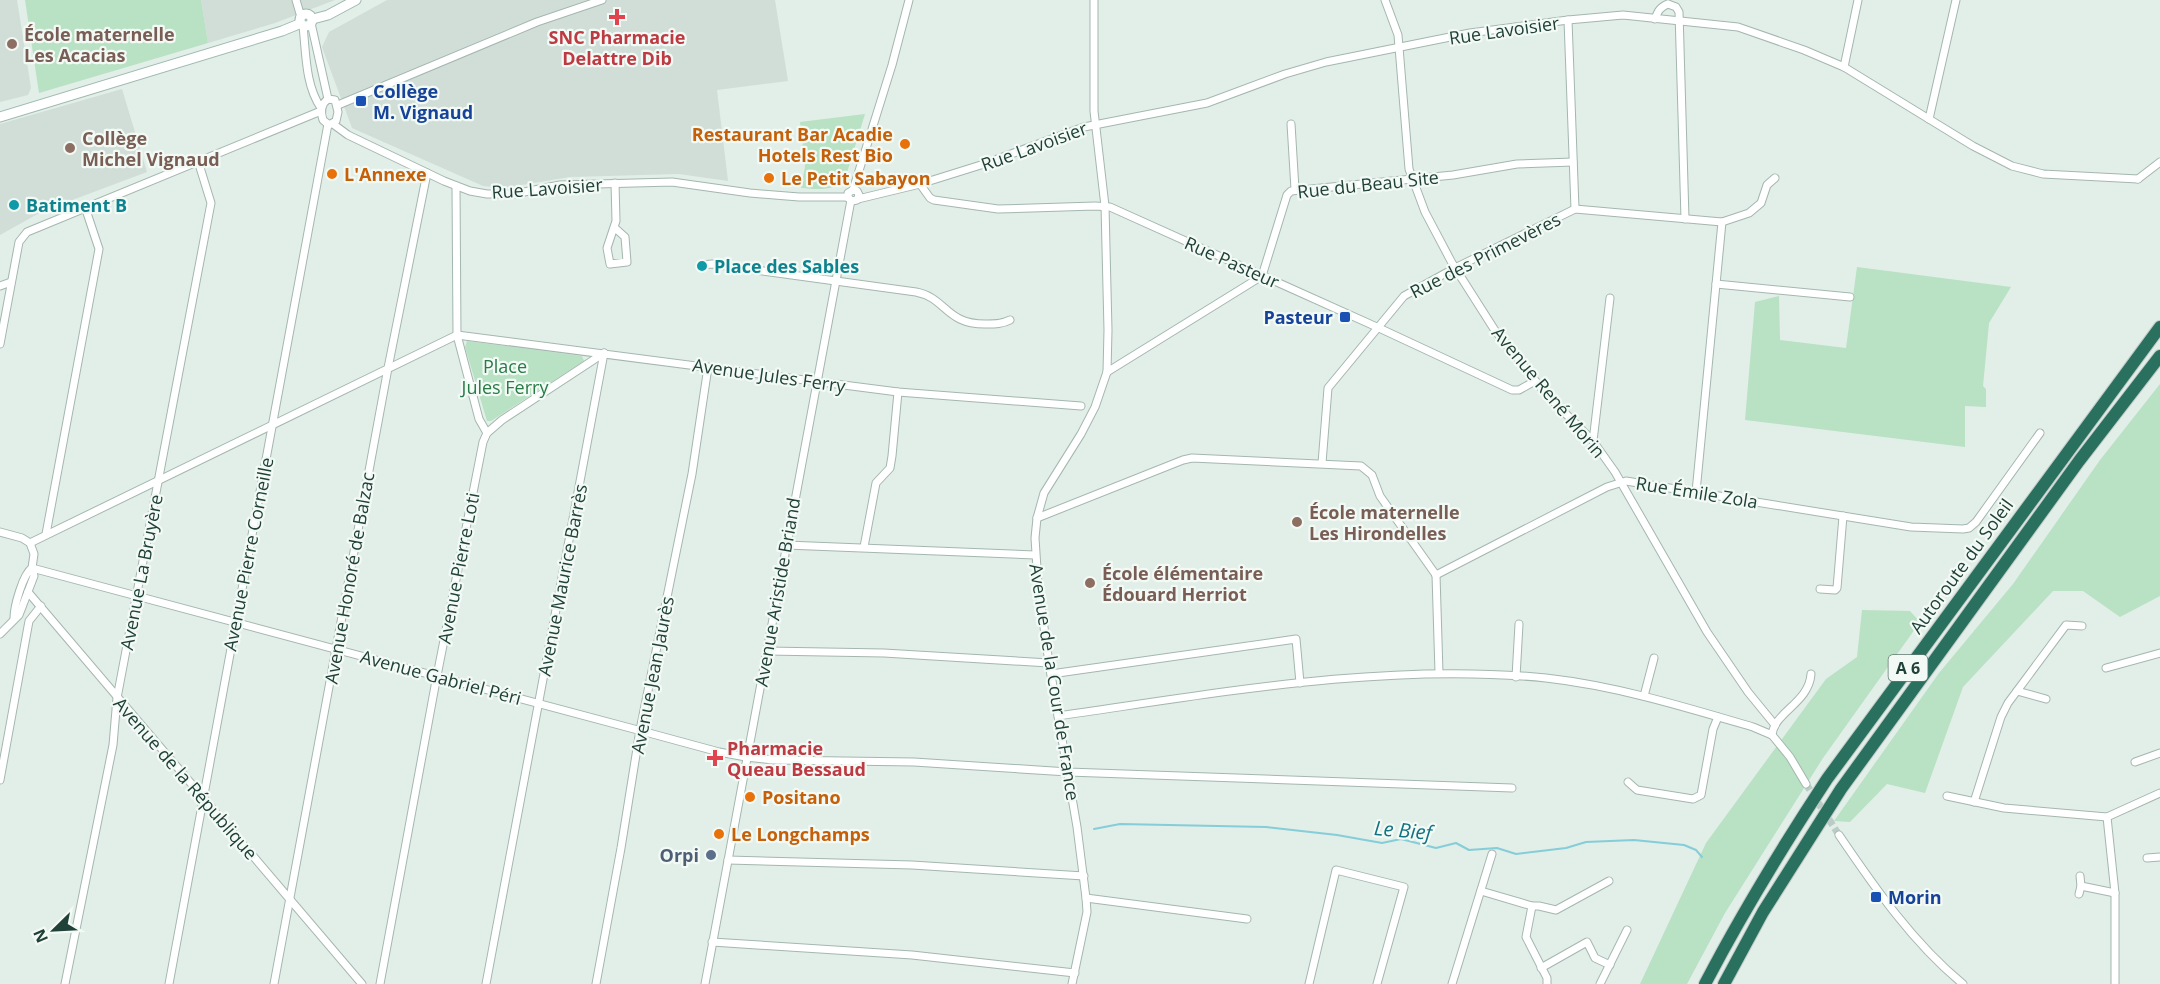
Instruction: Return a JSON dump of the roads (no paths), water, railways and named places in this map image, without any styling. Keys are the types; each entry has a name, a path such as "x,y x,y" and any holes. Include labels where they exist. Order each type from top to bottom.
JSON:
{"highway":[{"name":"Autoroute du Soleil","path":"1705,984 1772,865 1827,779 2160,327"},
{"name":"Autoroute du Soleil","path":"1724,984 1763,912 1841,789 2079,461 2160,356"}],"street":[{"path":"0,344 11,282 22,237 27,232 86,210 321,110 328,99 296,0"},
{"path":"0,117 282,31 328,15 356,0"},
{"path":"338,105 537,22 602,0"},
{"path":"852,199 850,191 853,190 892,65 909,0"},
{"name":"Avenue de la Cour de France","path":"1072,984 1087,912 1086,898 1068,772 1049,663 1035,555 1037,518 1047,486 1082,434 1095,407 1107,372 1105,206 1095,124 1094,0"},
{"name":"Avenue René Morin","path":"1385,0 1395,22 1399,48 1409,169 1425,212 1455,268 1494,330 1535,381 1593,441 1622,483 1707,632 1748,692 1774,725"},
{"path":"1844,67 1858,0"},
{"path":"1929,119 1956,0"},
{"path":"1655,19 1657,11 1669,2 1676,7 1680,22 1685,219"},
{"name":"Rue Lavoisier","path":"330,124 427,173 470,191 500,195 560,185 672,182 780,196 852,199 920,184 984,164 1095,124 1207,103 1285,74 1326,62 1470,33 1623,15 1738,27 1804,50 1844,67 1993,158 2012,165 2043,174 2138,180"},
{"path":"1568,20 1575,209"},
{"path":"305,22 303,48 314,99 321,110 322,120 330,124 338,116 338,105 333,99 328,99"},
{"name":"Avenue Pierre Corneille","path":"169,984 202,797 330,124"},
{"path":"1291,124 1295,189"},
{"name":"Avenue La Bruyère","path":"65,984 113,745 117,698 211,203 198,161"},
{"name":"Rue du Beau Site","path":"1263,276 1287,195 1295,189 1453,175 1517,164 1572,162"},
{"path":"2138,180 2160,162"},
{"path":"2138,180 2160,168"},
{"name":"Avenue Honoré de Balzac","path":"274,984 388,368 427,173"},
{"path":"1696,492 1722,222 1749,213 1761,203 1767,185 1775,178"},
{"path":"615,183 615,228 607,248 610,264 627,262 625,237 615,228"},
{"name":"Rue Pasteur","path":"920,184 934,201 998,209 1105,206 1130,215 1512,390 1519,390 1535,381"},
{"path":"456,186 457,335 479,419 487,433 502,420 604,353"},
{"name":"Avenue Aristide Briand","path":"705,984 852,199"},
{"name":"Rue des Primevères","path":"1322,463 1328,388 1404,297 1455,268 1575,209 1722,222"},
{"path":"46,534 99,249 86,210"},
{"path":"702,265 712,264 925,293 954,317 969,323 1001,324 1010,320"},
{"path":"1107,372 1263,276"},
{"path":"0,286 11,282"},
{"path":"1716,284 1850,297"},
{"path":"1593,441 1610,298"},
{"path":"30,543 457,335"},
{"name":"Avenue Jules Ferry","path":"457,335 898,392 1081,406"},
{"name":"Avenue Maurice Barrès","path":"486,984 604,353"},
{"name":"Avenue Jean Jaurès","path":"596,984 640,730 692,474 708,367"},
{"path":"864,547 876,483 890,468 898,392"},
{"name":"Avenue Pierre Loti","path":"380,984 479,456 487,433"},
{"name":"Rue Émile Zola","path":"1436,574 1607,487 1622,483 1636,482 1911,527 1969,528 1976,522 2040,433"},
{"path":"1037,518 1183,460 1361,466 1369,471 1380,496 1436,574 1439,673"},
{"path":"1820,589 1834,590 1838,585 1843,516"},
{"path":"0,532 22,538 30,543 34,554 32,568 26,573 25,590 14,611 14,618 0,634"},
{"path":"786,545 1035,555"},
{"name":"Avenue Gabriel Péri","path":"32,568 746,757 772,760 914,762 1068,772 1512,788"},
{"name":"Avenue de la République","path":"25,590 362,984"},
{"path":"0,780 29,621 41,606"},
{"path":"1516,677 1519,624"},
{"path":"1974,802 2001,717 2008,703 2066,625 2082,626"},
{"path":"1051,674 1296,639 1300,683"},
{"path":"767,651 884,653 1049,663"},
{"path":"2106,668 2160,653"},
{"path":"1644,696 1654,657"},
{"path":"1058,716 1300,683 1439,673 1545,678 1623,690 1753,727 1772,735 1790,757 1806,784"},
{"path":"1772,735 1774,725 1810,687 1811,674"},
{"path":"2017,691 2046,699"},
{"path":"1628,782 1637,790 1693,799 1701,795 1713,729 1718,717"},
{"path":"2135,762 2158,753 2160,762"},
{"path":"1947,796 2004,808 2107,817 2160,793"},
{"path":"2107,817 2115,893 2115,984"},
{"path":"1839,835 1904,924 1933,957 1963,984"},
{"path":"1452,984 1492,854"},
{"path":"2147,858 2160,857"},
{"path":"728,860 912,865 1084,876"},
{"path":"1309,984 1336,870 1404,887 1377,984"},
{"path":"2079,894 2080,876"},
{"path":"1481,891 1532,906 1556,910 1609,881"},
{"path":"2081,886 2115,893"},
{"path":"1086,898 1247,919"},
{"path":"1532,906 1526,937 1547,978 1547,984"},
{"path":"1600,984 1627,930"},
{"path":"712,942 912,955 1075,973"},
{"path":"1541,968 1587,942 1595,958 1610,965"}],"waterway":[{"name":"Le Bief","path":"1094,829 1120,824 1266,827 1382,843 1401,839 1436,848 1456,843 1469,850 1497,848 1516,854 1566,848 1586,842 1634,840 1684,845 1696,850 1702,857"}],"tunnel":[{"path":"1806,784 1839,835"}],"place":[{"name":"SNC Pharmacie Delattre Dib","path":"617,17"},
{"name":"École maternelle Les Acacias","path":"12,44"},
{"name":"Collège M. Vignaud","path":"361,101"},
{"name":"Restaurant Bar Acadie Hotels Rest Bio","path":"905,144"},
{"name":"Collège Michel Vignaud","path":"70,148"},
{"name":"L'Annexe","path":"332,174"},
{"name":"Le Petit Sabayon","path":"769,178"},
{"name":"Batiment B","path":"14,205"},
{"name":"Place des Sables","path":"702,266"},
{"name":"Pasteur","path":"1345,317"},
{"name":"École maternelle Les Hirondelles","path":"1297,522"},
{"name":"École élémentaire Édouard Herriot","path":"1090,583"},
{"name":"Pharmacie Queau Bessaud","path":"715,758"},
{"name":"Positano","path":"750,797"},
{"name":"Le Longchamps","path":"719,834"},
{"name":"Orpi","path":"711,855"},
{"name":"Morin","path":"1876,897"}],"park label":[{"name":"Place Jules Ferry","path":"505,376"}]}
